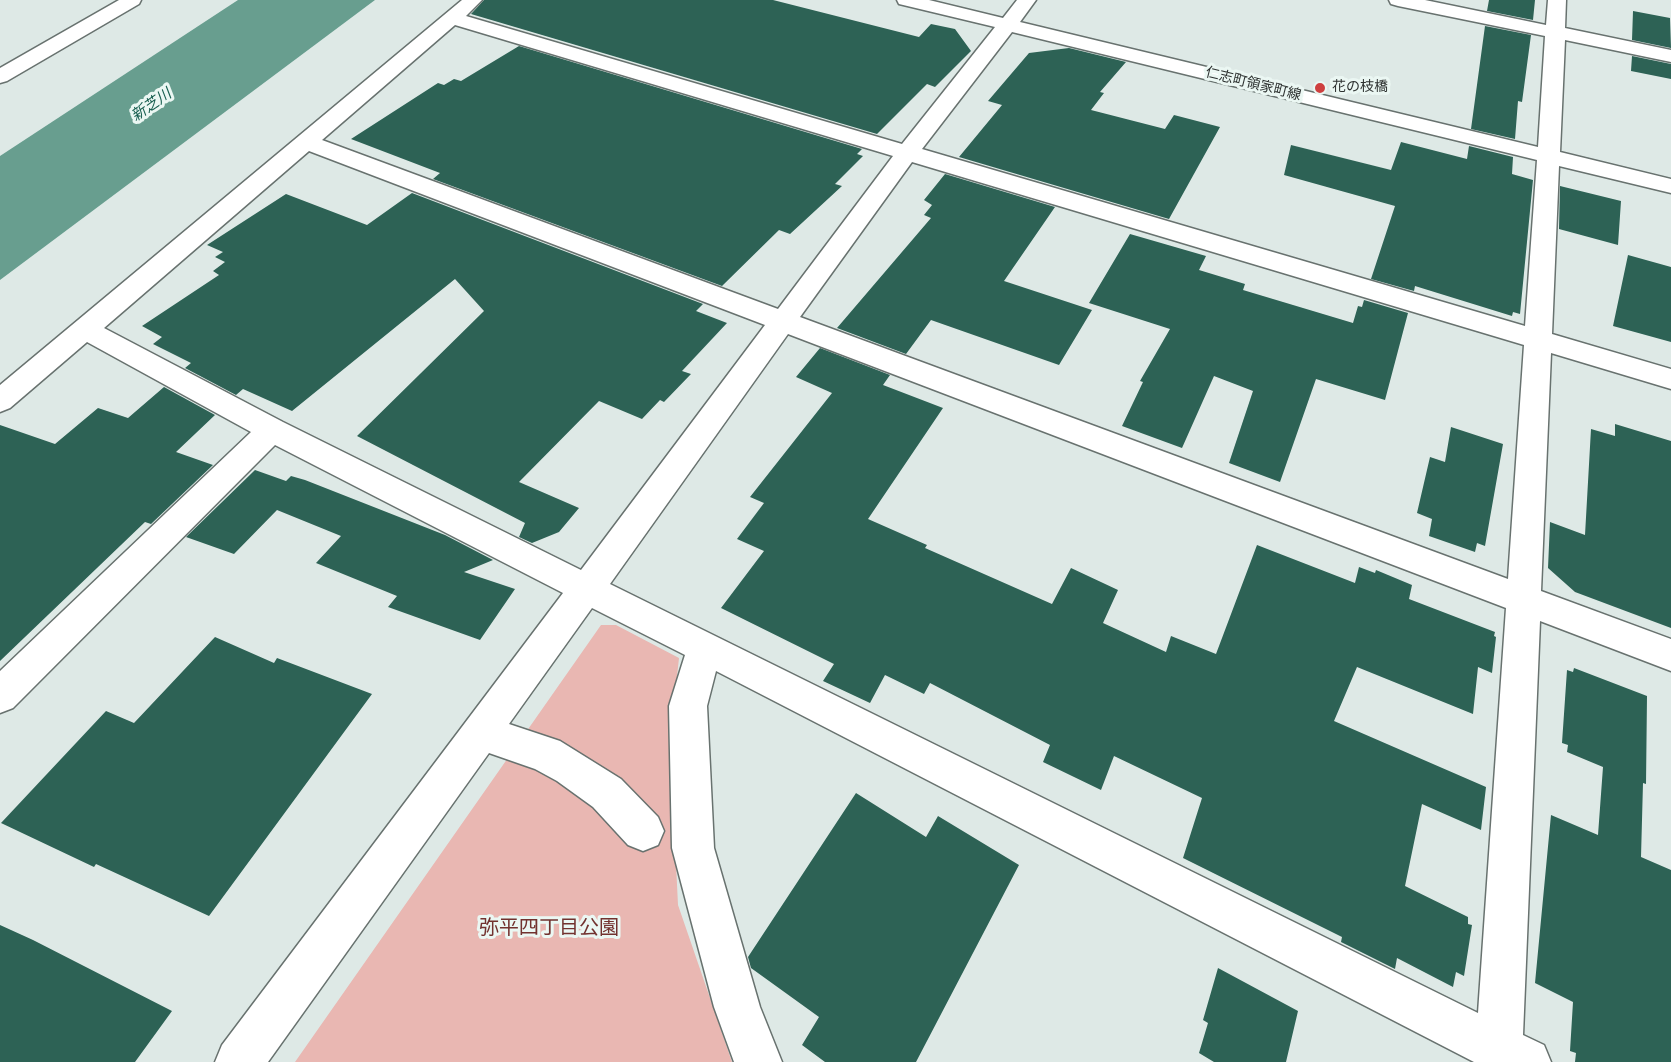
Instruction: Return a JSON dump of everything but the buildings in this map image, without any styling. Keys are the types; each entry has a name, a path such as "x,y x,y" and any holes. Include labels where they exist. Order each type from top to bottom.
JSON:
{"street":[{"path":"0,77 132,0"},
{"path":"0,401 474,0"},
{"name":"仁志町領家町線","path":"906,0 1017,13 1549,156 1671,186"},
{"path":"1398,0 1671,56"},
{"path":"84,329 272,430 587,587 1508,1057 1524,600 1557,0"},
{"path":"239,1062 783,321 908,153 1017,13"},
{"path":"452,18 1671,379"},
{"path":"307,142 1671,655"},
{"path":"0,696 272,430"},
{"path":"705,647 688,706 693,848 737,1007 758,1062"},
{"path":"480,732 546,754 571,768 607,793 644,831"}],"green space":[{"name":"弥平四丁目公園","path":"601,625 616,625 679,658 670,740 678,905 732,1062 295,1062"}],"water":[{"name":"新芝川","path":"238,0 375,0 0,280 0,156"}],"place":[{"name":"花の枝橋","path":"1320,88"}]}
